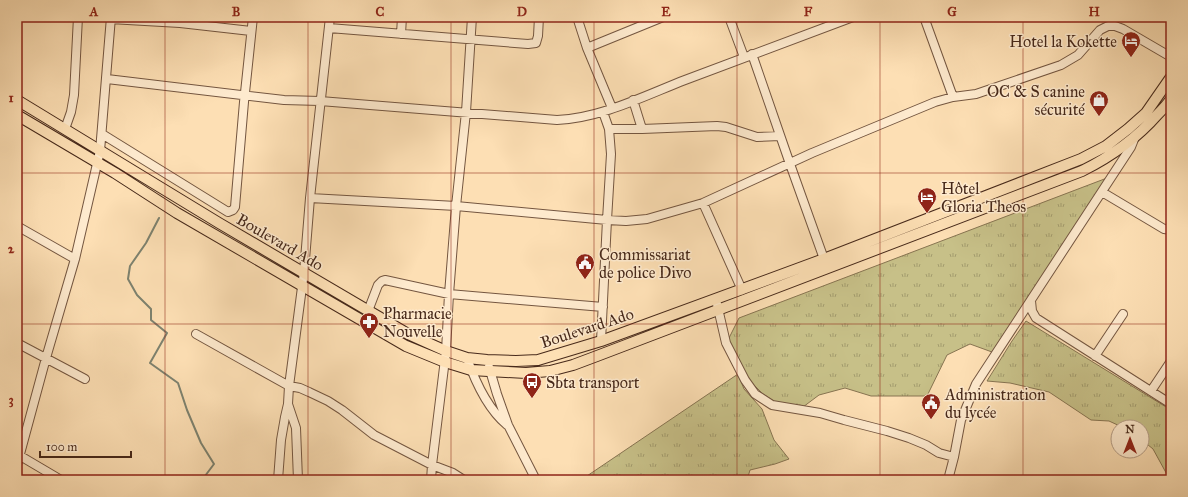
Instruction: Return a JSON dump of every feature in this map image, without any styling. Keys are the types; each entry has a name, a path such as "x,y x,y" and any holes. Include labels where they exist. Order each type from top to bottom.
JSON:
{"main road":[{"name":"Boulevard Ado","path":"17,100 408,334 446,351 467,358 516,361 538,360 601,341 824,259 1080,158 1106,146 1146,113 1171,77"},
{"name":"Boulevard Ado","path":"17,115 98,163 177,213 406,346 445,362 471,370 526,373 550,371 598,356 1082,171 1100,162 1118,150 1146,127 1171,99"}],"street":[{"path":"65,129 71,112 74,95 78,17"},
{"path":"102,134 228,212 233,210 236,207 253,17"},
{"path":"278,480 281,440 288,404 304,272 310,198 330,17"},
{"path":"401,34 402,17"},
{"path":"431,480 446,351 449,294 456,206 466,112 472,17"},
{"path":"329,28 528,44 536,43 539,17"},
{"path":"577,17 587,48 612,108"},
{"path":"587,48 663,17"},
{"path":"729,17 744,57"},
{"path":"107,79 284,100 320,101 557,120 571,119 603,112 744,57 853,17"},
{"path":"924,17 953,97"},
{"path":"17,465 18,455 75,259 98,163 107,79 110,18 251,31"},
{"path":"310,198 456,206 607,220 626,221 647,219 703,203 812,153 936,102 953,97 976,94 1061,65 1078,54 1100,30 1108,26 1123,29 1171,57"},
{"path":"752,54 824,259"},
{"path":"633,100 642,129"},
{"path":"601,341 611,154 609,129 603,112"},
{"path":"609,129 717,126 726,127 757,137 780,136"},
{"path":"948,480 961,420 976,384 1131,147 1135,136"},
{"path":"1102,192 1164,229 1171,230"},
{"path":"703,203 742,290"},
{"path":"17,226 75,259"},
{"path":"368,311 378,285 385,280 449,294 602,306"},
{"path":"715,299 726,343 745,380 755,394 772,405 820,413 887,431 909,438 939,453 954,457"},
{"path":"1031,301 1032,311 1036,318 1171,404"},
{"path":"1095,356 1123,314"},
{"path":"196,334 289,386 300,388 328,401 374,435 432,465 453,473 464,480"},
{"path":"17,343 85,379"},
{"path":"467,358 471,370 484,394 499,418 508,425"},
{"path":"486,360 508,425 536,480"},
{"path":"1151,391 1171,361"},
{"path":"288,404 296,428 298,480"},
{"path":"18,455 61,480"}],"green space":[{"path":"1107,178 992,352 970,344 947,355 927,396 871,396 845,388 819,395 803,407 777,403 763,394 752,383 743,370 728,340 739,318"},
{"path":"1026,321 1171,410 1170,480 1153,449 1150,447 1150,419 1110,419 1110,421 1091,420 1049,392 1010,383 987,381"},
{"path":"738,374 744,389 762,409 774,440 789,459 750,470 747,480 581,480"}],"waterway":[{"path":"159,218 146,243 130,266 128,279 137,295 151,309 151,320 167,333 150,363 178,383 187,410 201,443 214,464 202,480"}],"place":[{"name":"Hotel la Kokette","path":"1131,58"},
{"name":"OC & S canine sécurité","path":"1099,117"},
{"name":"Hôtel Gloria Theos","path":"927,214"},
{"name":"Commissariat de police Divo","path":"585,280"},
{"name":"Pharmacie Nouvelle","path":"369,339"},
{"name":"Sbta transport","path":"532,399"},
{"name":"Administration du lycée","path":"931,420"}]}
